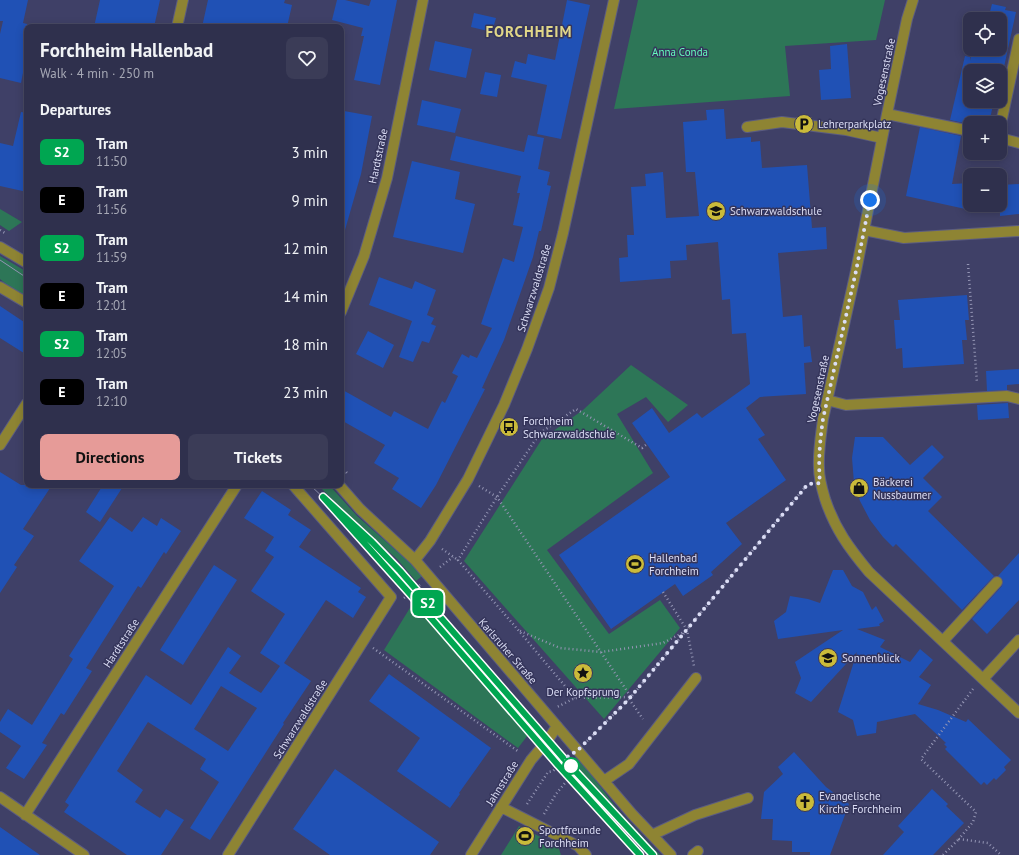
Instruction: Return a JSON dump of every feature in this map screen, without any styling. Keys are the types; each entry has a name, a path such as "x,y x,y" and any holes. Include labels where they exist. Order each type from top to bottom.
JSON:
{"street":[{"path":"178,24 183,0"},
{"name":"Hardtstraße","path":"344,305 364,256 387,178 423,0"},
{"name":"Schwarzwaldstraße","path":"415,560 430,541 468,479 504,405 549,288 563,233 614,0"},
{"name":"Vogesenstraße","path":"913,0 907,19 864,230 827,400 820,441 820,483 829,511 838,531 869,572 1019,713"},
{"path":"1003,116 1019,39"},
{"path":"887,114 963,130"},
{"path":"747,127 782,122 846,130 882,138"},
{"path":"1007,140 1019,143"},
{"path":"864,230 904,238 1019,231"},
{"path":"0,247 24,261"},
{"path":"0,287 24,302"},
{"path":"827,400 846,405 978,397 1008,396 1019,398"},
{"path":"0,445 24,408"},
{"name":"Hardtstraße","path":"25,815 235,488"},
{"path":"296,488 392,596"},
{"name":"Karlsruher Straße","path":"342,488 360,509 415,560 632,814 671,855"},
{"path":"943,641 997,582"},
{"name":"Schwarzwaldstraße","path":"228,855 392,596"},
{"path":"982,678 1019,640"},
{"path":"604,781 629,764 696,678"},
{"name":"Jahnstraße","path":"471,855 533,757 557,726"},
{"path":"0,797 84,855"},
{"path":"652,835 695,815 748,798"},
{"path":"501,807 578,846 586,855"}],"path":[{"path":"968,264 978,397"},
{"path":"458,560 497,497 540,433 576,409 642,448 647,444"},
{"path":"344,470 350,477"},
{"path":"468,479 497,497 601,652 643,719"},
{"path":"519,817 548,772 553,770 564,759 578,750 630,698 808,484 820,483"},
{"path":"430,541 458,560 520,631 575,698"},
{"path":"392,596 403,599 429,577"},
{"path":"663,592 687,630 696,678"},
{"path":"520,631 560,648 601,652 663,643 687,630"},
{"path":"363,641 533,757"},
{"path":"943,855 973,822 976,812 921,759 982,678"},
{"path":"533,757 527,745 537,715 575,698 630,698"},
{"path":"546,811 556,794 565,783"},
{"path":"958,838 988,843 1001,855"}],"green space":[{"name":"Anna Conda","path":"638,0 885,0 876,40 785,46 790,96 614,109"},
{"path":"0,209 22,222 9,231 0,225"},
{"path":"0,256 24,270 24,299 0,279"},
{"path":"631,365 688,405 668,422 646,397 617,414 653,473 547,550 609,634 660,600 680,628 604,719 464,561 542,439 583,410"},
{"path":"321,488 332,488 357,516 408,561 422,576 416,581 397,559 355,522"},
{"path":"413,603 528,735 518,748 384,650"},
{"path":"577,756 618,810 660,855 658,855 571,761"},
{"name":"Sportfreunde Forchheim","path":"519,826 558,846 561,855 501,855"}],"building":[{"path":"0,0 28,0 23,23 27,24 24,24 24,68 21,83 0,78 0,34 3,21 0,21"},
{"path":"100,0 160,0 155,24 95,24"},
{"path":"208,0 285,0 284,3 292,5 288,24 203,24"},
{"path":"337,0 345,0 369,6 371,0 397,0 380,85 354,80 364,36 361,36 363,28 332,20"},
{"path":"567,0 590,5 561,139 537,134 547,85 511,77 515,61 526,64 528,54 555,60"},
{"path":"992,4 1006,7 1005,10 1016,12 1007,53 1007,12 990,12"},
{"path":"474,13 496,18 492,32 471,27"},
{"path":"435,41 472,49 466,78 429,70"},
{"path":"847,44 851,98 821,100 819,70 831,69 830,46"},
{"path":"965,56 970,57 970,61 971,56 1006,56 1005,64 963,64"},
{"path":"963,65 963,108 992,108 991,116 963,116 963,123 950,120"},
{"path":"485,72 501,75 497,97 480,94"},
{"path":"422,100 461,109 455,133 417,125"},
{"path":"724,109 726,139 751,137 751,142 760,141 762,168 807,165 812,228 826,227 827,249 778,253 783,317 802,315 804,347 810,346 812,362 804,363 806,394 760,397 746,408 765,435 758,439 786,480 726,523 742,544 711,572 713,575 683,596 675,584 611,629 559,555 670,477 632,423 652,408 669,433 697,413 702,418 750,384 746,333 732,334 730,299 722,300 718,242 686,245 687,260 670,261 671,278 620,282 619,258 628,257 627,235 634,235 631,187 646,186 645,174 663,172 666,218 699,216 695,172 686,172 683,122 707,120 706,110"},
{"path":"344,111 372,116 361,174 345,230"},
{"path":"21,112 24,112 24,191 0,186 0,143 13,146"},
{"path":"920,127 961,136 952,184 963,183 963,208 906,196"},
{"path":"528,135 544,138 538,169 550,172 547,185 551,186 541,231 539,231 533,257 504,340 482,388 485,389 436,485 421,508 392,489 399,478 374,463 385,445 344,422 344,391 391,417 394,411 428,429 442,401 445,403 458,376 452,373 462,354 469,358 470,355 477,358 492,328 481,324 503,258 514,262 523,227 513,225 520,193 517,193 521,176 450,160 456,136 524,152"},
{"path":"412,161 460,172 455,199 475,204 463,253 393,237"},
{"path":"1019,184 1019,214 1000,216 1000,212 1007,212 1007,185"},
{"path":"379,277 412,289 415,281 436,290 427,315 434,318 431,324 436,326 429,343 422,341 413,362 399,357 412,321 369,305"},
{"path":"967,295 969,320 965,320 967,340 962,340 964,364 903,368 902,348 896,349 894,320 900,320 898,300"},
{"path":"0,306 24,322 24,353 0,338"},
{"path":"368,331 394,345 383,368 356,354"},
{"path":"1019,369 1019,384 1007,385 1007,390 987,391 986,371"},
{"path":"1008,403 1009,418 978,420 977,405"},
{"path":"855,437 883,437 910,465 932,445 944,457 923,478 942,497 928,511 994,576 962,610 896,544 893,547 870,520 860,501 854,483 852,458"},
{"path":"0,472 21,485 24,485 24,488 50,488 23,529 34,536 14,565 17,567 0,593"},
{"path":"101,488 122,488 100,522 86,512"},
{"path":"262,491 291,510 288,515 311,530 299,547 361,588 358,592 366,597 353,618 326,600 284,663 311,681 210,840 190,828 219,782 200,769 206,759 148,722 117,771 143,790 135,802 160,818 166,809 184,820 161,855 127,855 64,812 69,805 65,802 146,675 191,705 228,647 241,656 229,673 261,693 280,666 260,653 285,614 251,591 274,557 265,551 274,537 244,518","holes":["221,686 257,708 228,751 194,729"]},
{"path":"110,517 132,532 143,517 157,526 161,518 181,531 166,554 164,552 141,588 138,586 86,668 92,671 64,715 61,713 42,743 47,745 24,779 6,768 21,746 0,732 0,722 8,709 32,725 73,659 69,656 114,586 79,561"},
{"path":"1019,553 1019,600 987,634 972,619 1002,586 1003,580 998,576"},
{"path":"214,565 237,580 183,665 160,650"},
{"path":"833,570 843,570 852,586 863,592 872,610 876,606 884,621 879,624 880,626 857,629 885,640 880,647 910,662 920,649 933,660 919,677 931,685 918,704 938,710 966,722 968,719 1011,760 1004,767 1006,770 996,780 994,778 987,785 984,782 981,785 945,749 947,747 944,744 946,743 915,714 877,722 876,733 857,736 853,720 838,712 857,652 811,702 795,693 801,678 795,662 843,630 778,639 774,621 786,612 790,596 820,603"},
{"path":"389,674 491,748 450,808 397,771 420,738 369,701"},
{"name":"Evangelische Kirche Forchheim","path":"794,752 826,787 849,804 830,855 810,855 810,852 792,852 792,841 772,840 773,819 761,819 764,792 783,774 778,767"},
{"path":"335,769 439,842 430,855 330,855 293,829"},
{"path":"932,789 948,804 946,806 964,823 933,855 883,855 904,832 898,826"},
{"path":"0,827 40,855 0,855"}],"tram line":[{"path":"0,260 24,276"},
{"path":"313,488 393,563 564,759 652,855"},
{"name":"S2","path":"640,855 558,765 410,594 323,497 372,542 400,571 564,759 653,855"},
{"path":"357,535 640,855"}],"place":[{"name":"Lehrerparkplatz","path":"804,124"},
{"name":"Schwarzwaldschule","path":"716,211"},
{"name":"Forchheim Schwarzwaldschule","path":"509,427"},
{"name":"Bäckerei Nussbaumer","path":"859,488"},
{"name":"Hallenbad Forchheim","path":"635,564"},
{"name":"Sonnenblick","path":"828,658"},
{"name":"Der Kopfsprung","path":"583,673"},
{"name":"Evangelische Kirche Forchheim","path":"805,802"},
{"name":"Sportfreunde Forchheim","path":"525,836"}],"district":[{"name":"FORCHHEIM","path":"529,32"}],"route":[{"path":"571,766 564,759 578,750 629,699 808,484 820,483 820,441 823,419 856,271 870,200"}]}
